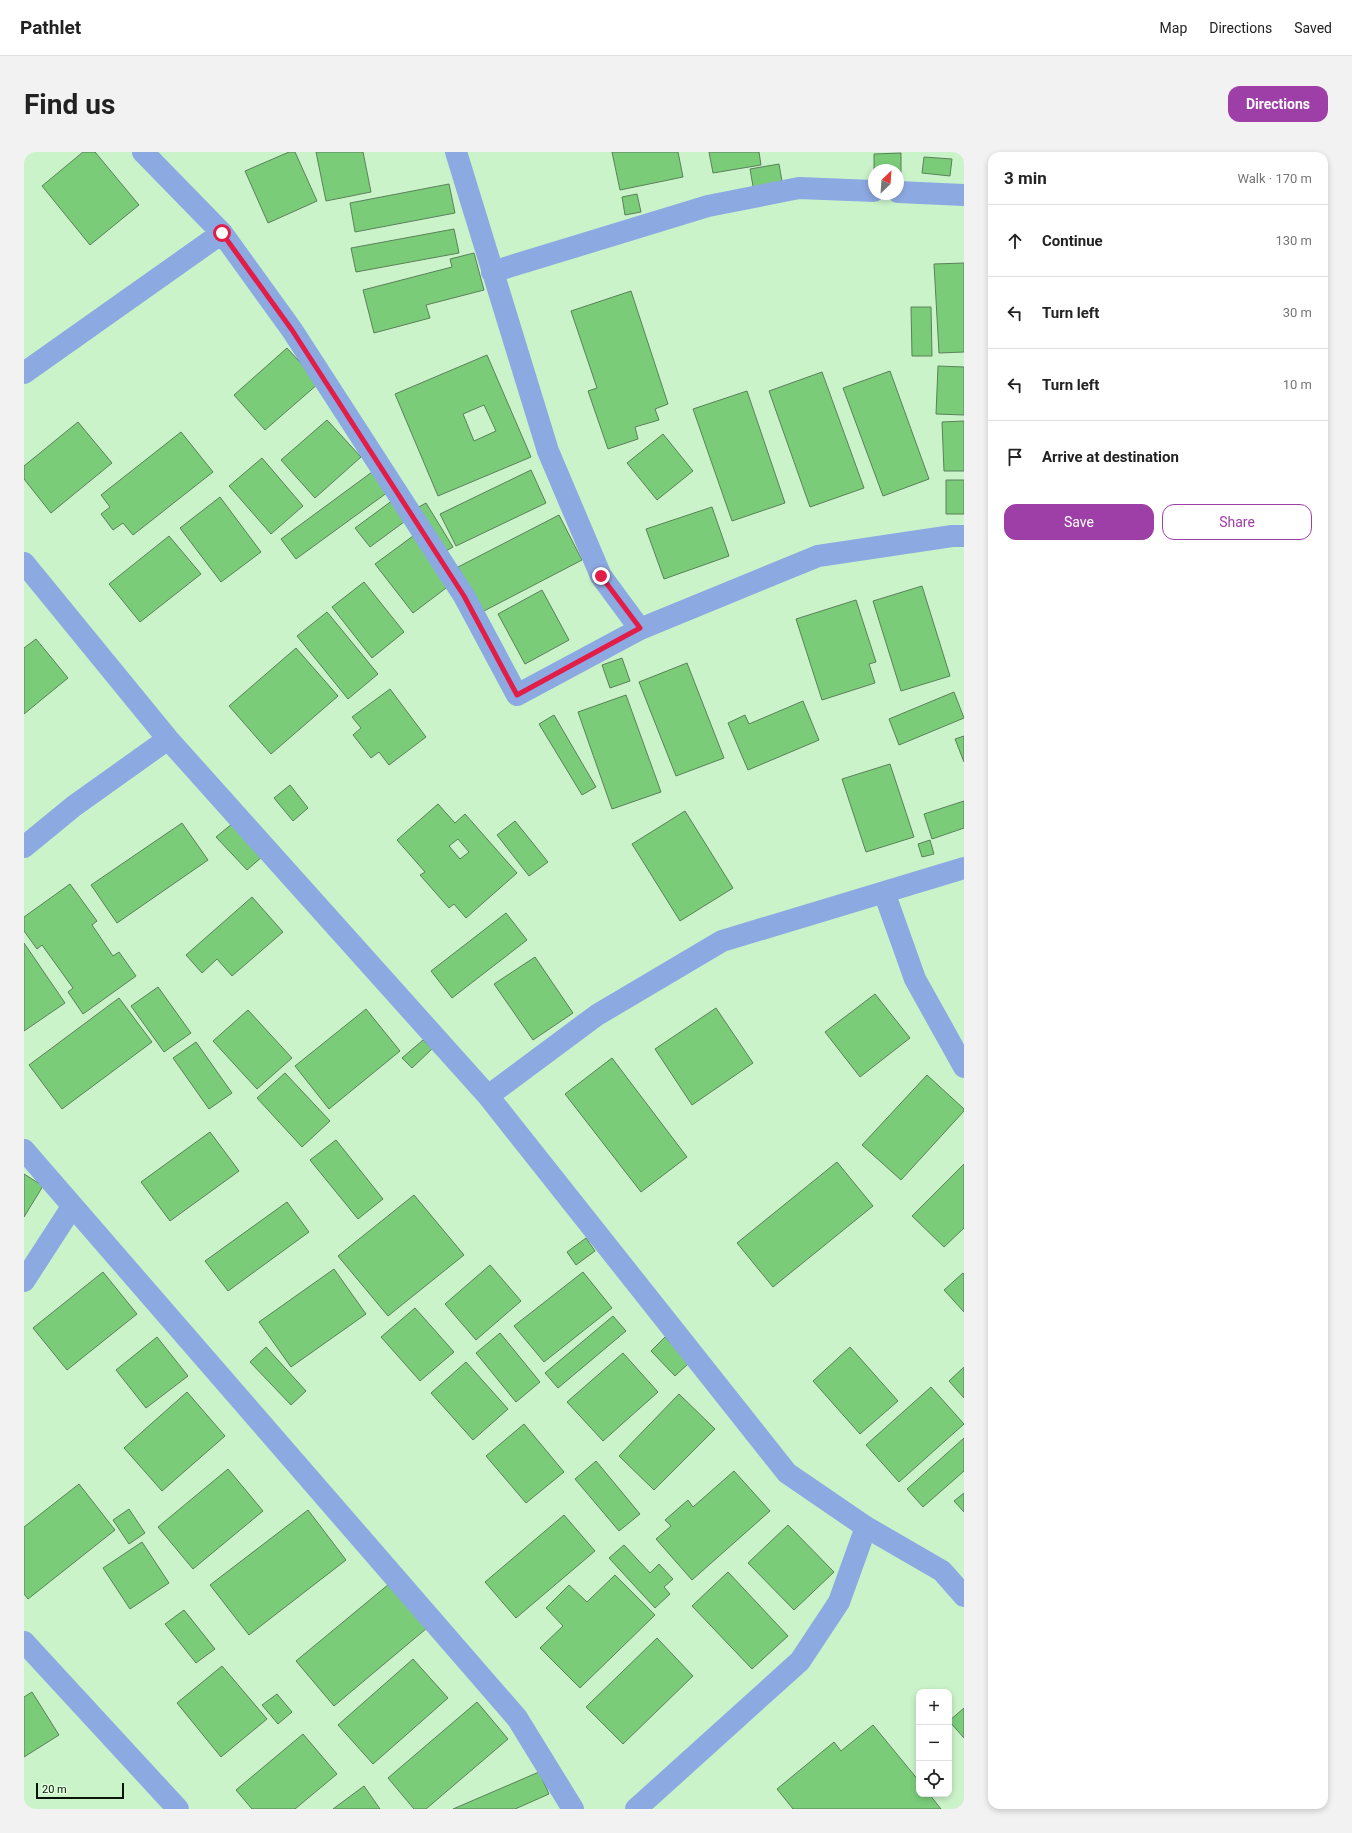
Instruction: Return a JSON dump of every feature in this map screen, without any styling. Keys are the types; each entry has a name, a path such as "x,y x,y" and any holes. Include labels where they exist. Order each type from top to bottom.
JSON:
{"street":[{"path":"143,152 222,233 292,330 464,596 517,695 640,628 818,556 952,536 964,536"},
{"path":"456,152 548,451 572,511 601,576 640,628"},
{"path":"492,272 708,206 799,188 868,191"},
{"path":"904,192 964,195"},
{"path":"24,373 222,233"},
{"path":"24,563 168,739 488,1096 787,1473 866,1527 942,1571 964,1596"},
{"path":"24,847 74,806 168,739"},
{"path":"488,1096 597,1015 722,941 964,868"},
{"path":"884,892 915,979 964,1067"},
{"path":"24,1150 517,1718 573,1809"},
{"path":"24,1281 72,1206"},
{"path":"636,1809 800,1661 839,1602 866,1527"},
{"path":"24,1642 178,1809"}],"building":[{"path":"83,152 95,152 139,205 90,245 42,186"},
{"path":"289,152 295,152 317,201 268,223 245,171"},
{"path":"316,152 363,152 371,192 326,201"},
{"path":"612,152 678,152 683,177 620,190"},
{"path":"709,152 759,152 761,165 713,173"},
{"path":"901,153 901,164 874,164 874,154"},
{"path":"924,157 952,159 950,176 922,173"},
{"path":"779,164 783,187 754,192 750,169"},
{"path":"449,184 455,213 355,232 350,203"},
{"path":"637,194 641,212 625,215 622,197"},
{"path":"454,229 459,253 356,272 351,248"},
{"path":"474,253 484,290 426,305 430,318 374,333 363,290 452,267 450,259"},
{"path":"964,263 964,352 939,353 934,264"},
{"path":"631,291 668,404 655,409 659,420 635,427 638,439 608,449 588,391 597,388 571,311"},
{"path":"911,307 931,307 932,356 912,356"},
{"path":"287,348 319,383 265,430 234,395"},
{"path":"487,355 531,457 438,496 395,394","holes":["484,405 496,431 474,441 463,414"]},
{"path":"938,366 964,367 964,415 936,414"},
{"path":"890,371 929,479 883,496 843,388"},
{"path":"822,372 864,488 810,507 769,391"},
{"path":"747,391 785,503 732,521 693,409"},
{"path":"327,420 361,457 315,498 281,460"},
{"path":"964,421 964,471 944,471 942,422"},
{"path":"78,422 112,463 51,513 24,479 24,466"},
{"path":"181,432 213,472 133,535 123,523 113,530 101,514 110,507 101,495"},
{"path":"663,434 693,471 657,500 627,463"},
{"path":"262,458 303,506 271,534 229,486"},
{"path":"531,470 546,503 456,546 440,514"},
{"path":"372,472 388,492 296,559 281,539"},
{"path":"946,480 964,480 964,514 946,514"},
{"path":"220,497 261,552 221,582 180,528"},
{"path":"393,500 408,519 370,547 355,528"},
{"path":"426,503 453,547 442,553 415,509"},
{"path":"712,507 729,556 664,579 646,529"},
{"path":"559,515 582,560 482,612 458,567"},
{"path":"169,536 201,574 140,622 109,584"},
{"path":"413,536 450,585 413,613 375,564"},
{"path":"364,582 404,632 372,658 332,607"},
{"path":"922,586 950,676 901,691 873,601"},
{"path":"542,590 569,640 525,664 498,614"},
{"path":"856,600 876,662 869,664 875,683 822,700 796,619"},
{"path":"327,612 378,674 348,699 297,636"},
{"path":"36,639 68,678 24,714 24,648"},
{"path":"296,648 338,696 271,754 229,706"},
{"path":"622,658 630,681 610,688 602,665"},
{"path":"687,663 724,758 676,776 639,682"},
{"path":"390,689 426,737 389,765 379,752 371,758 353,735 361,728 352,717"},
{"path":"954,692 964,718 899,745 889,719"},
{"path":"626,695 661,792 612,809 578,712"},
{"path":"803,701 819,740 748,770 728,723 745,715 749,724"},
{"path":"554,715 596,787 582,795 539,724"},
{"path":"964,736 964,762 955,739"},
{"path":"890,764 914,837 866,852 842,779"},
{"path":"290,785 308,808 293,821 274,798"},
{"path":"964,801 964,828 932,839 924,814"},
{"path":"438,804 455,823 465,814 517,873 466,918 454,904 449,908 420,875 425,872 397,840","holes":["458,839 469,852 460,859 449,846"]},
{"path":"685,811 733,888 680,921 632,844"},
{"path":"515,821 548,862 529,876 497,835"},
{"path":"182,823 208,860 117,923 91,885"},
{"path":"233,823 263,856 247,870 216,837"},
{"path":"930,840 934,854 922,857 918,844"},
{"path":"70,884 97,921 92,925 113,956 119,952 136,976 83,1014 68,992 73,988 42,945 37,949 24,931 24,917"},
{"path":"252,897 283,932 232,976 217,959 202,973 186,955"},
{"path":"506,913 527,940 452,998 431,971"},
{"path":"24,943 65,1003 24,1031"},
{"path":"535,957 573,1013 533,1040 494,984"},
{"path":"158,987 191,1033 164,1052 131,1006"},
{"path":"875,994 910,1038 860,1077 825,1032"},
{"path":"119,998 152,1042 62,1109 29,1065"},
{"path":"716,1008 753,1063 692,1105 655,1049"},
{"path":"366,1009 400,1051 329,1109 295,1066"},
{"path":"248,1010 292,1058 257,1089 213,1041"},
{"path":"423,1040 432,1049 412,1068 402,1058"},
{"path":"196,1042 232,1093 209,1109 173,1058"},
{"path":"612,1058 687,1157 641,1192 565,1094"},
{"path":"285,1073 330,1121 302,1147 257,1098"},
{"path":"927,1075 964,1109 964,1111 901,1180 862,1145"},
{"path":"210,1132 239,1171 170,1221 141,1182"},
{"path":"336,1140 383,1199 358,1219 310,1160"},
{"path":"837,1162 873,1206 773,1287 737,1243"},
{"path":"964,1164 964,1228 944,1247 912,1216"},
{"path":"24,1174 43,1186 24,1217"},
{"path":"414,1195 464,1255 388,1316 338,1256"},
{"path":"287,1202 309,1232 228,1291 205,1261"},
{"path":"586,1238 595,1251 576,1265 567,1252"},
{"path":"490,1265 521,1301 476,1340 445,1304"},
{"path":"334,1269 366,1314 291,1367 259,1322"},
{"path":"103,1272 137,1314 67,1370 33,1328"},
{"path":"583,1272 612,1308 544,1362 514,1326"},
{"path":"963,1273 964,1274 964,1312 944,1290"},
{"path":"415,1308 454,1352 420,1381 381,1337"},
{"path":"613,1316 626,1331 558,1388 545,1373"},
{"path":"500,1333 540,1382 516,1402 476,1353"},
{"path":"157,1337 188,1376 146,1408 116,1370"},
{"path":"665,1337 689,1363 675,1376 651,1351"},
{"path":"266,1347 306,1391 291,1405 250,1362"},
{"path":"850,1347 898,1401 860,1434 813,1381"},
{"path":"623,1353 658,1392 603,1441 567,1402"},
{"path":"466,1362 508,1409 473,1440 431,1393"},
{"path":"964,1367 964,1398 949,1381"},
{"path":"931,1387 964,1424 899,1482 866,1445"},
{"path":"187,1392 225,1436 162,1491 124,1448"},
{"path":"679,1394 715,1429 654,1490 619,1456"},
{"path":"524,1424 564,1472 526,1503 486,1456"},
{"path":"964,1438 964,1471 923,1507 907,1489"},
{"path":"596,1461 640,1514 619,1531 575,1479"},
{"path":"228,1469 263,1511 193,1569 158,1527"},
{"path":"734,1471 770,1511 692,1580 656,1539 671,1526 665,1520 688,1500 693,1507"},
{"path":"79,1484 115,1530 28,1599 24,1594 24,1527"},
{"path":"964,1493 964,1512 954,1501"},
{"path":"129,1509 145,1533 129,1544 113,1520"},
{"path":"308,1510 346,1560 249,1635 210,1585"},
{"path":"564,1515 595,1551 516,1618 485,1582"},
{"path":"788,1525 834,1572 794,1610 748,1563"},
{"path":"142,1542 169,1583 130,1609 103,1568"},
{"path":"624,1545 650,1573 659,1564 673,1579 664,1587 670,1594 655,1608 609,1558"},
{"path":"728,1572 788,1636 752,1669 692,1606"},
{"path":"615,1575 655,1615 580,1688 540,1648 563,1626 546,1608 569,1585 587,1602"},
{"path":"389,1584 427,1628 334,1706 296,1661"},
{"path":"184,1610 215,1649 196,1663 165,1624"},
{"path":"657,1638 693,1676 623,1744 586,1707"},
{"path":"413,1659 448,1698 373,1764 338,1725"},
{"path":"222,1666 267,1719 221,1757 177,1703"},
{"path":"32,1692 59,1735 24,1757 24,1697"},
{"path":"277,1694 292,1712 278,1724 262,1705"},
{"path":"477,1702 508,1739 426,1809 414,1809 388,1778"},
{"path":"964,1708 964,1738 952,1724 952,1718"},
{"path":"873,1725 916,1777 916,1797 931,1797 941,1809 793,1809 777,1789 834,1742 841,1751"},
{"path":"303,1734 337,1774 295,1809 252,1809 236,1790"},
{"path":"539,1772 549,1794 515,1809 453,1809"},
{"path":"364,1786 380,1809 333,1809"}],"route":[{"path":"222,233 292,330 464,596 517,695 640,628 601,576"}]}
